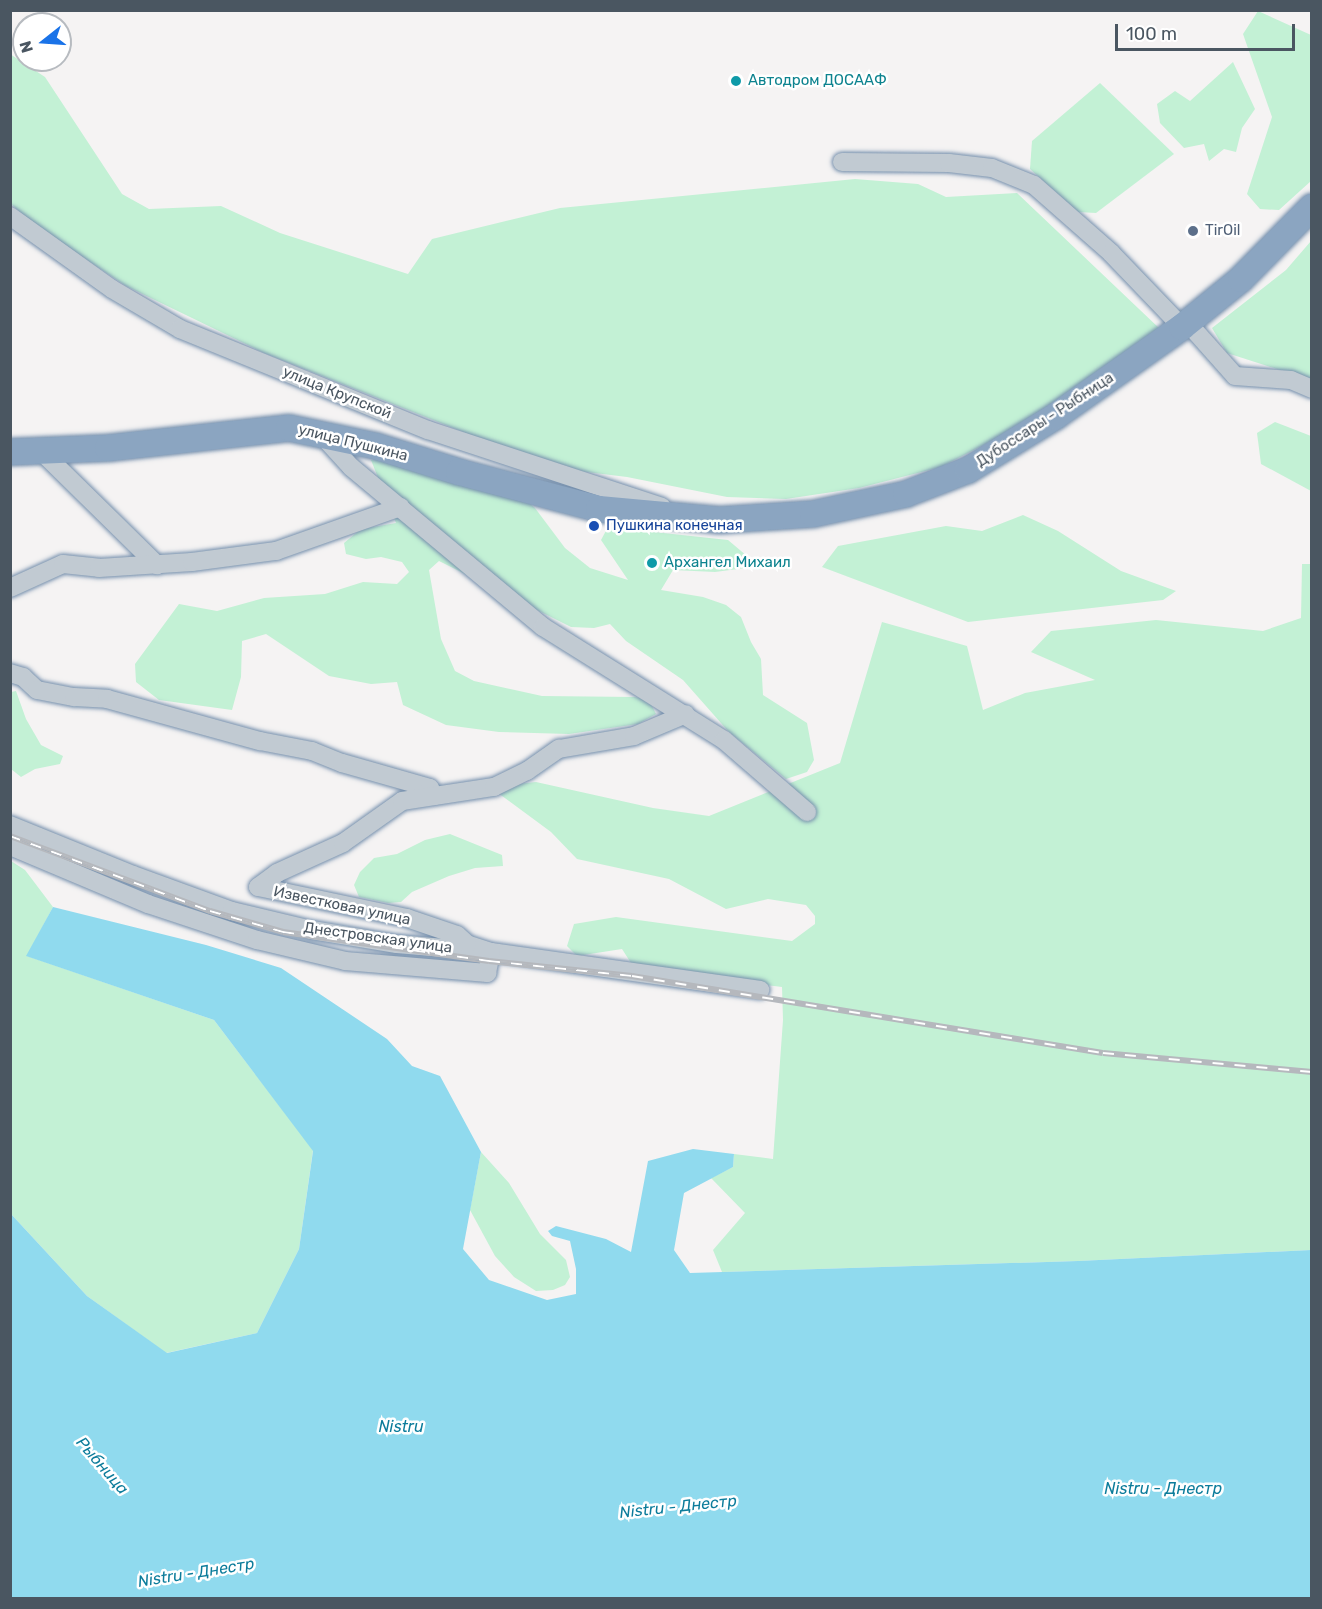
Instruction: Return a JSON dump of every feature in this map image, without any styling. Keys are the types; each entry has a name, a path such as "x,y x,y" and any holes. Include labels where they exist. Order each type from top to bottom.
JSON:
{"highway":[{"name":"Дубоссары - Рыбница","path":"689,516 758,519 813,514 906,494 968,470 1056,416 1185,325 1241,279 1311,207"},
{"name":"улица Пушкина","path":"10,452 159,443 273,428 319,432 575,504 628,513 689,516"}],"street":[{"path":"842,162 882,161 992,168 1034,185 1111,253 1235,376 1291,380 1311,389"},
{"name":"улица Крупской","path":"10,216 112,289 180,328 428,430 689,516"},
{"path":"319,432 351,467 543,627 686,714 724,740 807,812"},
{"path":"41,451 157,564"},
{"path":"10,588 63,564 99,568 276,551 400,507"},
{"path":"10,673 23,677 37,690 74,698 107,699 260,741 312,751 342,764 430,788 434,796"},
{"name":"Известковая улица","path":"491,952 467,944 457,935 407,918 258,887 277,873 343,843 402,801 494,787 527,771 559,749 634,736 686,714"},
{"name":"Днестровская улица","path":"10,825 134,875 232,911 312,930 387,942 491,952 760,990"},
{"path":"10,846 148,904 257,940 345,961 487,973 491,952"}],"green space":[{"path":"1258,11 1311,35 1311,181 1279,210 1260,209 1247,194 1272,117 1243,34"},
{"path":"10,54 12,55 12,72 37,72 45,77 122,194 149,209 221,206 280,233 408,274 432,239 560,208 855,179 918,184 946,197 1017,193 1159,328 1037,417 941,467 859,488 786,499 727,497 627,477 554,468 264,353 126,286 36,226 11,204"},
{"path":"1233,62 1255,109 1242,128 1236,152 1224,149 1209,161 1204,144 1184,148 1160,123 1157,104 1175,91 1190,101"},
{"path":"1100,83 1174,154 1096,213 1078,212 1030,169 1032,141"},
{"path":"1311,241 1311,380 1227,353 1212,328 1286,270"},
{"path":"1275,422 1311,436 1311,491 1261,464 1257,433"},
{"path":"383,458 523,498 535,508 565,548 590,568 628,580 601,540 608,527 728,540 747,556 745,568 715,572 673,570 661,590 703,597 726,605 741,617 761,659 763,695 807,723 814,760 807,772 786,779 728,731 683,680 626,641 610,624 594,628 571,627 439,561 429,570 441,639 455,671 474,681 542,696 635,697 649,700 656,714 638,724 569,734 499,732 446,725 403,705 397,682 371,684 329,676 266,634 242,641 241,677 232,710 159,700 136,682 135,664 179,604 217,611 264,598 325,594 363,582 397,584 409,572 402,562 381,557 366,559 346,554 344,543 361,529 396,523 371,460"},
{"path":"1023,515 1058,531 1121,571 1176,591 1163,600 968,622 822,567 838,546 946,526 982,531"},
{"path":"1302,564 1311,564 1311,1250 1078,1261 722,1272 713,1250 745,1213 711,1178 733,1167 734,1154 773,1159 783,1020 782,987 643,969 631,963 622,949 577,956 567,946 574,924 616,917 792,941 815,924 815,916 806,905 768,899 726,909 669,879 577,859 551,832 498,793 517,784 536,782 653,808 709,816 840,763 882,622 967,646 983,710 1025,693 1095,680 1031,652 1051,631 1156,620 1263,631 1301,618"},
{"path":"16,691 26,719 41,745 63,756 60,764 35,769 21,777 11,769 11,692"},
{"path":"450,834 502,855 503,866 475,868 449,876 412,892 401,902 388,903 359,897 354,885 360,872 374,858 397,854 425,840"},
{"path":"11,861 25,870 53,907 27,956 214,1020 313,1150 299,1249 257,1333 166,1353 87,1296 11,1214"},
{"path":"481,1152 509,1183 540,1234 566,1260 570,1277 565,1285 553,1290 536,1291 514,1277 495,1256 470,1210"}],"water":[{"name":"Nistru","path":"53,907 206,945 281,968 387,1039 412,1066 440,1076 481,1152 463,1249 489,1280 547,1300 576,1294 576,1269 570,1241 552,1236 548,1231 556,1226 606,1239 631,1252 648,1161 693,1149 734,1154 733,1167 684,1193 674,1250 690,1273 1078,1261 1311,1250 1311,1598 11,1598 11,1214 87,1296 167,1353 257,1333 299,1249 313,1151 214,1020 26,956"}],"railway":[{"path":"10,836 210,911 283,932 489,961 632,976 1103,1053 1312,1072"}],"place":[{"name":"Автодром ДОСААФ","path":"736,81"},
{"name":"TirOil","path":"1193,231"},
{"name":"Пушкина конечная","path":"594,526"},
{"name":"Архангел Михаил","path":"652,563"}],"water label":[{"name":"Рыбница","path":"102,1466"},
{"name":"Nistru - Днестр","path":"1163,1489"},
{"name":"Nistru - Днестр","path":"678,1507"},
{"name":"Nistru - Днестр","path":"196,1573"}]}
